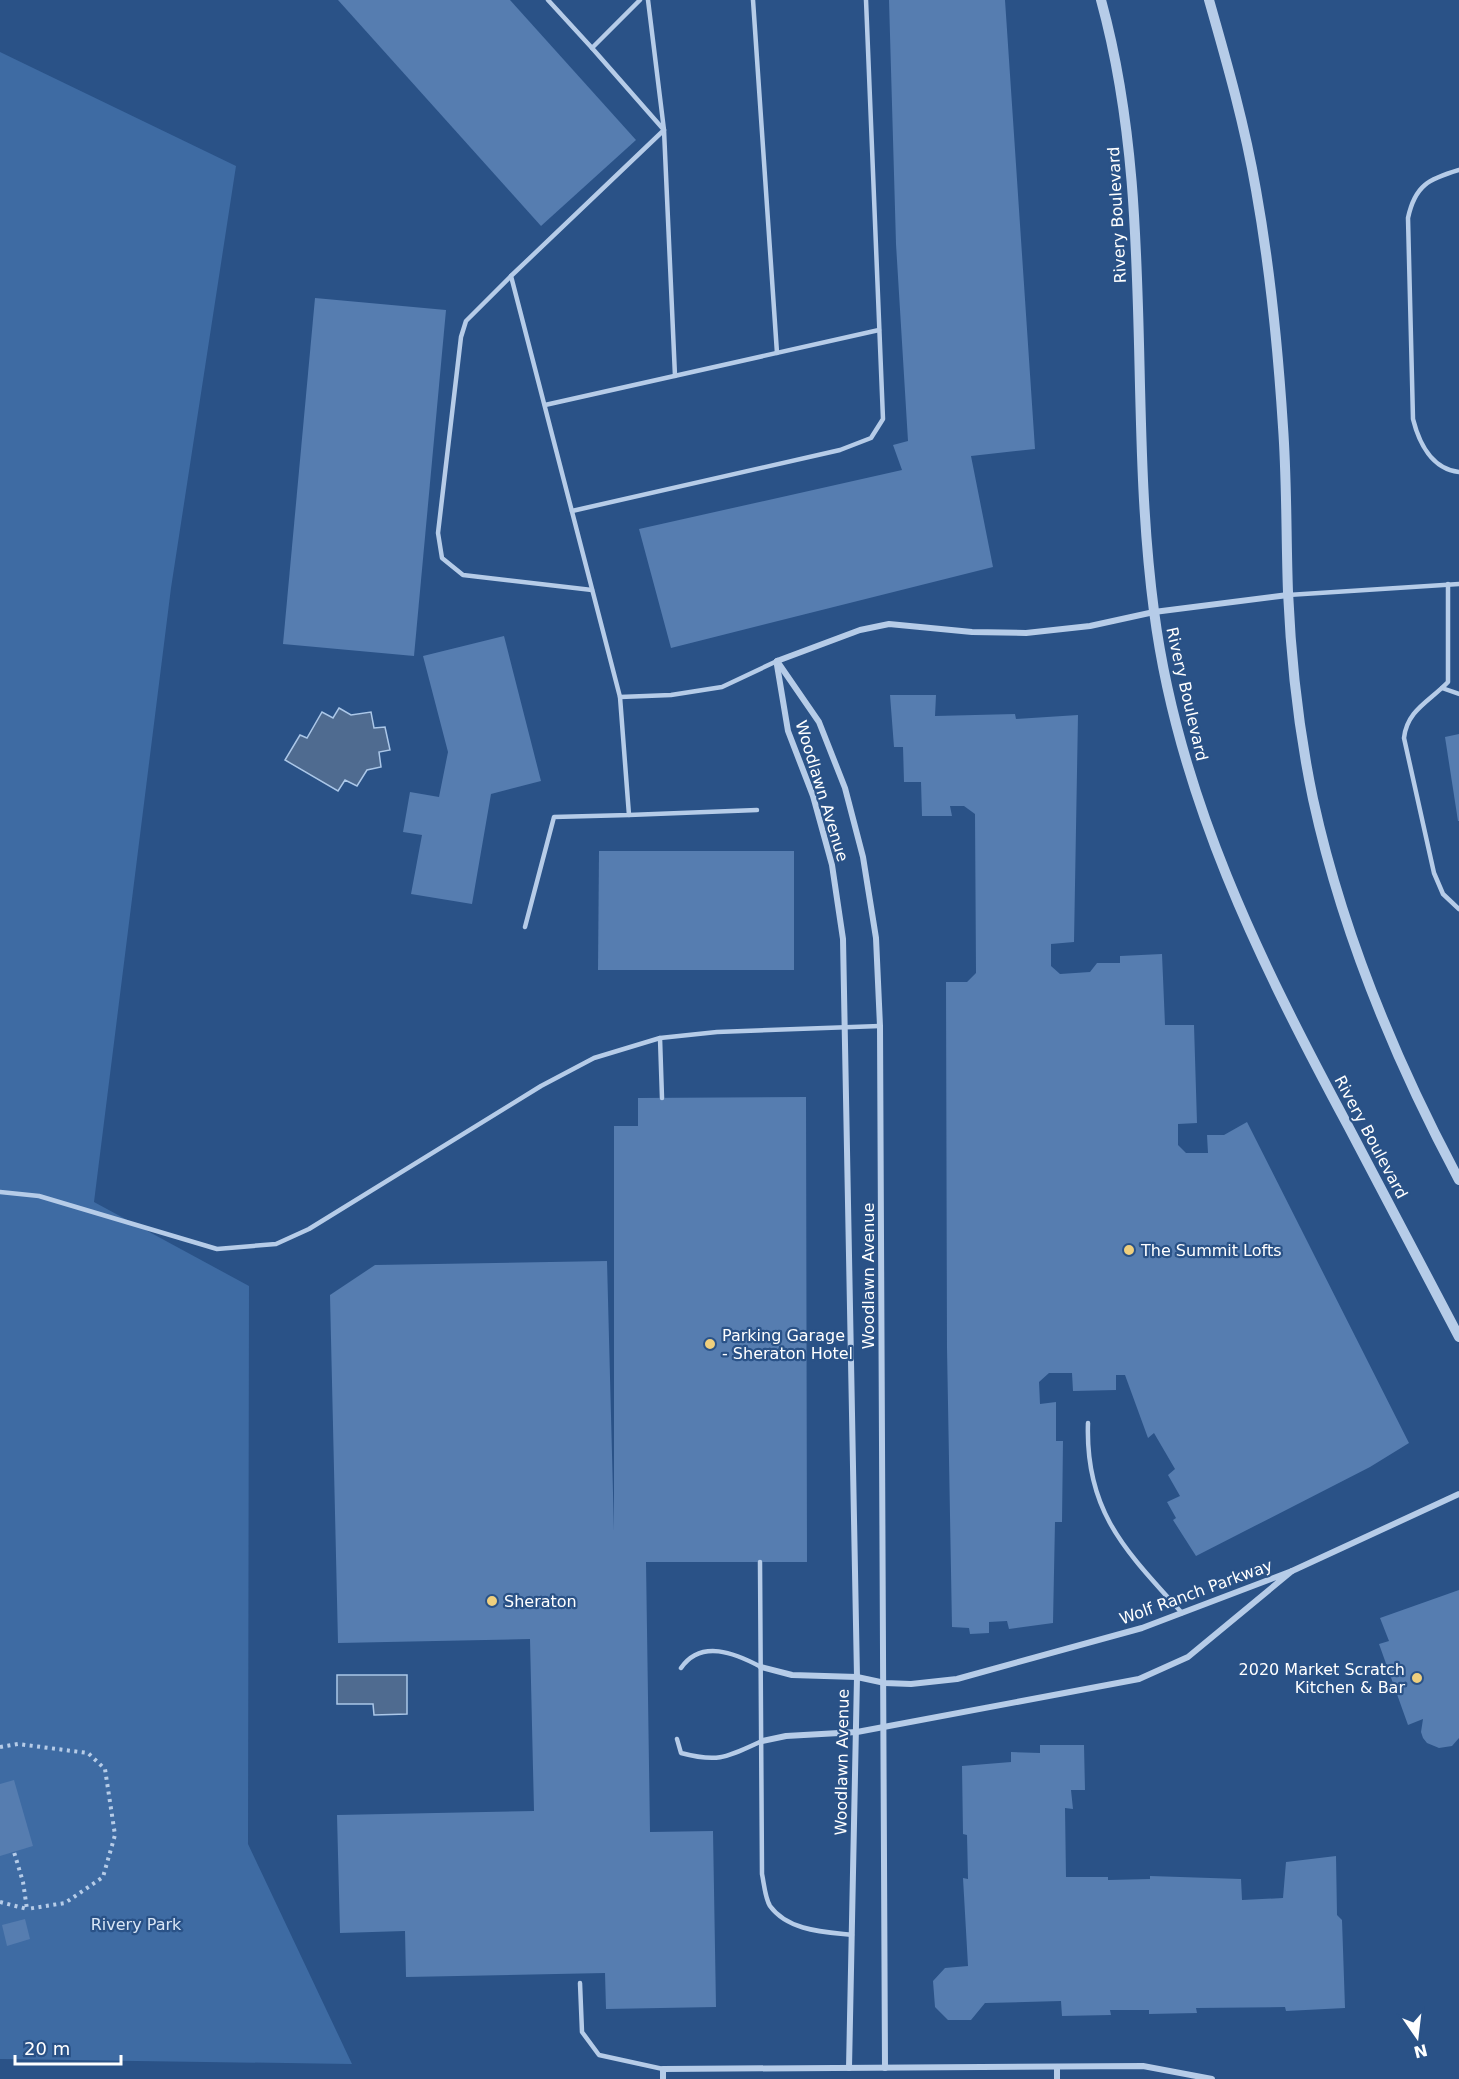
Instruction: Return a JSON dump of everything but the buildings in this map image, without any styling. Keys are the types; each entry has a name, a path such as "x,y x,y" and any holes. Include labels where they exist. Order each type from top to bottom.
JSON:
{"street":[{"name":"Rivery Boulevard","path":"1101,0 1122,92 1130,152 1138,341 1141,488 1154,612 1167,688 1187,763 1210,839 1242,915 1298,1033 1459,1336"},
{"path":"1209,0 1234,90 1258,200 1284,429 1288,596 1300,717 1313,799 1346,919 1393,1045 1459,1180"},
{"path":"777,661 860,630 889,624 972,632 1026,633 1090,626 1154,612 1288,596"},
{"name":"Woodlawn Avenue","path":"777,661 819,722 845,788 863,857 876,938 880,1026 885,1683 885,2068"},
{"name":"Woodlawn Avenue","path":"777,661 788,731 813,796 832,865 843,939 857,1677 849,2068"},
{"path":"1292,1571 1459,1494"},
{"name":"Wolf Ranch Parkway","path":"761,1667 792,1675 857,1677 885,1683 911,1684 957,1679 1142,1628 1292,1571"},
{"name":"Wolf Ranch Parkway","path":"762,1741 786,1736 857,1732 1139,1679 1188,1657 1292,1571"},
{"path":"663,2079 663,2069 1143,2066 1212,2079"},
{"path":"1057,2067 1057,2079"}],"lane":[{"path":"548,0 664,130"},
{"path":"592,48 640,0"},
{"path":"648,0 664,130 675,376"},
{"path":"753,0 777,353"},
{"path":"572,511 840,450 871,438 883,419 866,0"},
{"path":"592,590 464,575 442,558 438,533 461,337 466,321 664,130"},
{"path":"1459,170 1426,183 1412,200 1408,218 1413,419 1416,432 1428,454 1440,466 1459,472"},
{"path":"511,276 620,698 629,815"},
{"path":"545,405 879,330"},
{"path":"1448,584 1450,671 1448,682 1413,712 1405,725 1404,738 1434,873 1443,894 1459,909"},
{"path":"1288,596 1459,584"},
{"path":"620,698 722,687 777,661"},
{"path":"1442,688 1459,694"},
{"path":"525,927 554,818 757,810"},
{"path":"0,1192 39,1196 217,1250 276,1244 309,1229 541,1086 594,1058 660,1038 717,1032 880,1026"},
{"path":"660,1038 662,1098"},
{"path":"1088,1423 1087,1454 1092,1483 1105,1517 1136,1562 1182,1613"},
{"path":"760,1562 762,1874 770,1905 794,1925 820,1932 852,1935"},
{"path":"681,1668 689,1656 711,1651 734,1654 761,1667"},
{"path":"677,1739 681,1753 708,1760 735,1753 762,1741"},
{"path":"580,1983 582,2032 599,2055 663,2069"}],"path":[{"path":"0,1747 18,1744 88,1753 105,1769 115,1835 103,1877 65,1903 27,1909 0,1902"},
{"path":"14,1852 23,1882 27,1909"}],"green space":[{"name":"Rivery Park","path":"0,52 236,166 171,588 94,1202 249,1286 248,1844 352,2064 0,2059"}],"shaded area":[{"path":"339,708 351,715 371,712 374,728 385,727 390,750 379,752 381,767 367,770 357,786 345,780 338,791 285,760 300,735 307,738 322,712 333,718"},
{"path":"337,1675 407,1675 407,1714 374,1715 373,1704 337,1704"}],"place":[{"name":"The Summit Lofts","path":"1129,1250"},
{"name":"Parking Garage - Sheraton Hotel","path":"710,1344"},
{"name":"Sheraton","path":"492,1601"},
{"name":"2020 Market Scratch Kitchen & Bar","path":"1417,1678"}]}
